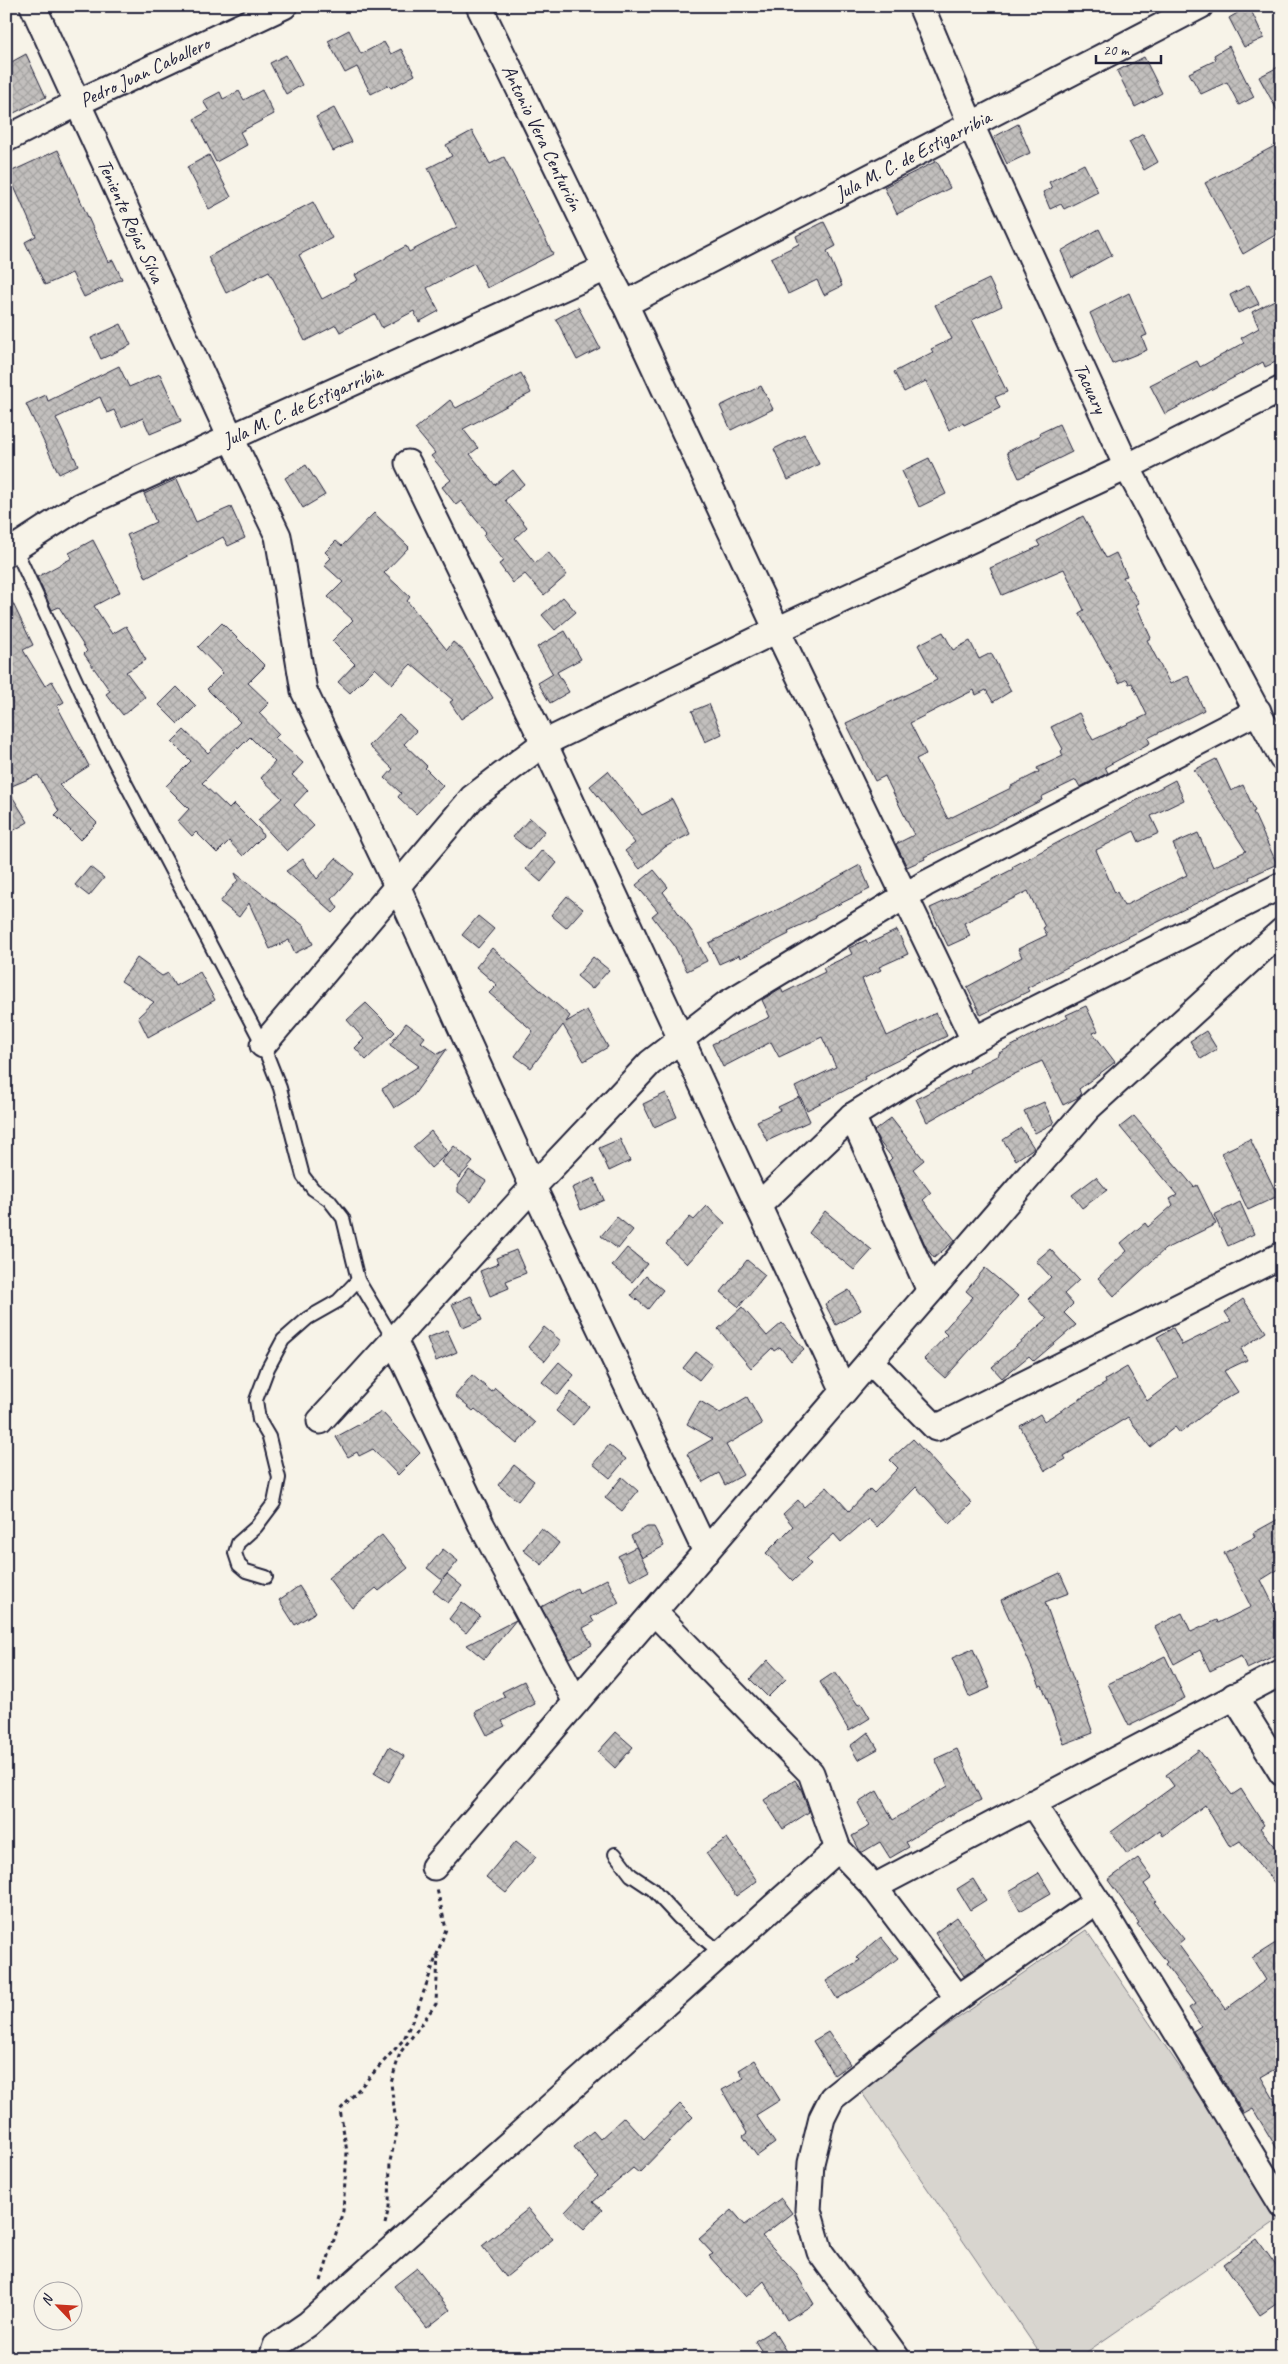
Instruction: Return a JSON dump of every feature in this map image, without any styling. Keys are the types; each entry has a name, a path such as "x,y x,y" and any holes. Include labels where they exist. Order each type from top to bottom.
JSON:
{"street":[{"name":"Teniente Rojas Silva","path":"33,6 230,436 278,536 304,691 398,888 533,1187 706,1552"},
{"name":"Pedro Juan Caballero","path":"6,139 77,103 284,6"},
{"name":"Antonio Vera Centurión","path":"479,6 625,304 974,1040"},
{"name":"Tacuary","path":"922,6 971,125 1126,467 1282,758"},
{"name":"Jula M. C. de Estigarribia","path":"625,304 1200,6"},
{"name":"Jula M. C. de Estigarribia","path":"11,551 80,506 230,436 606,268"},
{"path":"263,1045 398,888 472,798 544,743 778,630 1126,467 1282,389"},
{"path":"408,463 544,743 844,1391"},
{"path":"320,1421 533,1187 650,1063 725,1005 906,896 1258,711"},
{"path":"758,1206 852,1116 974,1040 1282,885"},
{"path":"434,1868 1088,1108 1282,931"},
{"path":"852,1116 930,1291"},
{"path":"870,1361 936,1428 1282,1255"},
{"path":"394,1340 481,1524 576,1702"},
{"path":"654,1612 811,1773 838,1848 874,1887 958,1998"},
{"path":"874,1887 1282,1672"},
{"path":"1234,1696 1282,1773"},
{"path":"1032,1803 1096,1901 1282,2205"},
{"path":"269,2354 308,2324 838,1848"},
{"path":"897,2358 820,2252 808,2210 811,2163 822,2118 832,2098 958,1998 1096,1901"}],"lane":[{"path":"11,551 106,746 263,1045 280,1088 303,1176 313,1189 329,1200 343,1218 358,1280 394,1340"},
{"path":"266,1577 246,1572 239,1565 235,1553 238,1543 256,1527 274,1504 278,1478 269,1438 258,1420 256,1400 268,1368 283,1340 308,1318 338,1301 358,1280"},
{"path":"615,1854 630,1875 652,1889 679,1918 721,1953"}],"path":[{"path":"320,2283 343,2211 347,2152 340,2110 404,2039 418,2008 446,1929 439,1902 434,1868"},
{"path":"385,2225 388,2207 390,2162 397,2132 391,2083 400,2053 436,2004 438,1949"}],"shaded area":[{"path":"1086,1930 1282,2217 1078,2358 1043,2358 858,2087"}],"building":[{"path":"1249,6 1264,38 1244,47 1229,18"},
{"path":"349,30 361,54 384,42 391,54 401,49 415,75 391,88 389,85 371,94 357,67 345,73 328,41"},
{"path":"1229,46 1254,97 1239,105 1227,82 1201,94 1189,73 1216,60 1214,55"},
{"path":"26,54 46,97 6,117 6,65"},
{"path":"286,55 302,85 286,94 270,63"},
{"path":"1144,57 1162,93 1135,107 1117,71"},
{"path":"1282,65 1282,119 1259,77"},
{"path":"262,90 274,114 240,132 247,145 216,162 194,119 209,111 203,101 220,92 223,99 239,91 244,100"},
{"path":"334,108 352,142 333,151 316,117"},
{"path":"1018,124 1030,153 1007,164 994,137"},
{"path":"472,131 490,164 504,157 553,254 487,288 474,263 427,288 439,311 419,322 414,311 382,328 375,314 340,332 336,325 305,341 269,271 226,293 208,257 313,202 332,238 299,255 322,299 358,280 355,275 406,246 409,252 457,227 428,168 452,156 446,145"},
{"path":"1143,134 1158,162 1144,170 1129,142"},
{"path":"1282,142 1282,178 1275,182 1282,194 1282,231 1243,254 1205,183"},
{"path":"58,150 108,262 113,260 122,279 84,297 72,273 45,285 25,242 36,236 8,173"},
{"path":"209,155 231,197 209,209 187,167"},
{"path":"937,161 950,188 897,214 884,187"},
{"path":"1084,164 1098,192 1064,209 1061,204 1050,209 1043,192 1052,188 1049,182"},
{"path":"824,222 836,246 827,251 842,286 824,295 817,280 788,294 771,258 799,244 796,236"},
{"path":"1099,229 1112,255 1072,277 1061,251"},
{"path":"989,279 1002,306 972,320 1007,392 995,397 1000,408 949,430 926,381 904,392 894,372 933,352 931,349 952,339 935,305"},
{"path":"1249,285 1259,304 1238,313 1230,295"},
{"path":"1129,293 1147,335 1142,337 1147,350 1112,364 1090,313"},
{"path":"1282,296 1282,359 1265,367 1263,362 1165,414 1150,385 1197,361 1200,367 1244,343 1241,338 1259,328 1252,312"},
{"path":"578,307 600,348 577,360 556,319"},
{"path":"121,324 131,345 101,359 91,338"},
{"path":"119,366 129,387 160,374 181,421 150,434 143,418 122,427 114,410 107,413 100,397 56,418 78,465 59,474 26,404 46,395 48,401"},
{"path":"521,373 531,393 463,429 478,448 470,454 495,485 513,470 524,484 505,500 527,527 515,538 535,563 548,552 567,575 544,595 525,574 513,583 499,564 504,561 483,535 486,532 461,501 456,505 442,487 451,480 431,456 435,453 415,429 450,400 456,408"},
{"path":"761,386 773,409 731,430 720,406"},
{"path":"1059,424 1072,452 1019,478 1007,452"},
{"path":"804,434 819,464 788,480 774,449"},
{"path":"929,458 946,494 919,507 902,471"},
{"path":"306,465 325,495 303,508 285,478"},
{"path":"177,479 196,522 231,507 245,538 228,546 223,537 146,578 127,535 156,522 144,494"},
{"path":"374,513 409,547 384,573 410,597 407,601 447,650 453,642 463,650 493,698 461,719 450,702 453,700 411,664 392,684 375,668 350,693 338,682 355,664 332,641 353,620 328,597 343,582 324,565 331,558 325,552 336,541 342,546"},
{"path":"1083,516 1106,558 1116,553 1127,576 1123,577 1139,603 1136,605 1151,638 1147,640 1170,684 1188,676 1204,710 1148,738 1150,743 1105,767 1108,773 1080,787 1076,780 1041,797 1042,800 907,867 896,844 914,835 885,776 875,781 846,723 937,680 918,645 943,632 953,650 970,641 979,659 991,653 1011,691 993,702 986,690 976,695 974,690 910,723 926,754 916,759 948,819 1011,788 1011,786 1039,772 1037,768 1063,756 1061,751 1063,749 1051,727 1079,713 1093,740 1147,715 1132,683 1129,684 1127,679 1119,683 1079,613 1084,610 1064,569 1002,595 990,568 1040,546 1037,541"},
{"path":"93,540 120,592 94,606 112,634 126,626 146,660 126,672 145,697 123,715 106,694 110,691 84,654 87,651 59,607 52,610 37,577 72,558 69,553"},
{"path":"6,589 33,645 23,650 45,686 52,681 64,702 57,706 89,766 59,785 97,823 80,840 55,815 59,811 38,775 7,788 28,822 6,835"},
{"path":"563,597 576,612 555,630 542,615"},
{"path":"222,623 265,666 248,683 269,703 259,713 279,734 275,738 303,763 292,775 308,790 294,805 314,826 287,851 258,820 282,798 261,778 275,762 250,737 238,749 237,747 202,783 229,809 234,804 260,830 263,836 243,856 229,841 217,853 196,832 192,836 178,821 189,809 166,786 191,761 172,742 184,730 208,753 240,722 207,689 223,673 198,647"},
{"path":"565,631 581,659 557,672 569,692 550,703 538,683 553,674 537,647"},
{"path":"177,687 196,706 178,724 159,705"},
{"path":"709,704 722,734 705,742 692,711"},
{"path":"399,715 416,731 404,744 427,766 425,768 443,786 416,814 398,797 401,793 385,778 393,769 369,746"},
{"path":"1216,759 1231,791 1243,785 1277,864 1249,877 1250,879 1229,887 1083,959 1027,988 1029,991 981,1015 967,987 1022,957 1018,949 1047,935 1028,891 964,923 970,936 948,946 930,908 1013,869 1012,867 1175,780 1184,800 1151,816 1159,833 1139,842 1134,831 1096,850 1115,893 1117,892 1124,906 1187,875 1173,844 1198,833 1213,867 1246,851 1194,770"},
{"path":"608,771 642,815 672,799 690,834 665,847 640,869 625,851 635,843 590,786"},
{"path":"530,818 545,831 529,850 513,837"},
{"path":"542,850 557,863 541,882 526,869"},
{"path":"336,858 354,874 332,899 338,908 333,913 286,871 303,859 317,879"},
{"path":"860,865 870,889 815,916 816,918 788,931 789,934 761,948 740,958 739,955 719,964 709,943 787,905"},
{"path":"90,867 104,878 89,896 75,885"},
{"path":"654,870 668,887 663,892 693,933 707,961 687,971 674,945 652,916 658,911 636,885"},
{"path":"235,873 304,926 313,944 295,953 289,940 270,949 249,903 239,917 220,902 238,880"},
{"path":"567,896 583,909 566,928 551,915"},
{"path":"478,916 494,929 478,948 462,935"},
{"path":"897,930 908,954 879,967 881,970 862,979 887,1036 936,1013 947,1036 864,1077 865,1080 807,1110 795,1087 836,1067 822,1037 779,1057 771,1042 723,1067 712,1044 770,1017 762,1000 781,988 783,993 825,972 823,968 852,954 849,948 866,940 868,944"},
{"path":"492,948 570,1016 566,1022 587,1010 608,1047 584,1061 563,1025 531,1068 515,1056 533,1031 489,993 497,985 476,967"},
{"path":"593,957 609,970 592,989 577,976"},
{"path":"137,958 162,976 168,973 175,986 200,972 215,1000 148,1037 138,1017 154,1002 121,981"},
{"path":"366,1003 395,1032 366,1060 355,1048 364,1039 347,1020"},
{"path":"1086,1006 1098,1031 1093,1033 1115,1062 1079,1089 1081,1095 1077,1098 1063,1105 1042,1061 998,1082 927,1122 916,1099 970,1072 969,1070 999,1055 999,1053 1030,1036 1068,1018 1066,1015"},
{"path":"406,1023 425,1037 421,1042 438,1054 447,1049 413,1096 394,1108 382,1089 419,1066 390,1045"},
{"path":"1206,1031 1217,1049 1201,1059 1190,1041"},
{"path":"666,1093 677,1117 654,1127 643,1104"},
{"path":"799,1097 810,1121 767,1141 757,1121 780,1110 778,1107"},
{"path":"1044,1102 1054,1123 1035,1133 1024,1111"},
{"path":"1134,1116 1194,1187 1197,1185 1216,1224 1165,1249 1114,1296 1098,1278 1127,1251 1121,1243 1145,1223 1148,1227 1173,1205 1170,1199 1177,1195 1120,1127"},
{"path":"891,1118 924,1160 913,1169 931,1193 923,1200 955,1240 934,1258 927,1249 888,1162 892,1158 874,1131"},
{"path":"1021,1128 1034,1148 1016,1160 1003,1140"},
{"path":"431,1131 448,1153 431,1168 413,1147"},
{"path":"620,1139 630,1161 609,1171 599,1148"},
{"path":"1250,1139 1278,1196 1248,1210 1221,1153"},
{"path":"454,1146 473,1162 459,1178 441,1162"},
{"path":"469,1170 486,1181 471,1202 458,1192 458,1186"},
{"path":"1096,1177 1107,1190 1082,1208 1072,1195"},
{"path":"594,1178 604,1200 581,1210 572,1188"},
{"path":"1240,1202 1254,1234 1228,1246 1214,1215"},
{"path":"707,1206 725,1223 687,1264 666,1244 690,1217 694,1220"},
{"path":"825,1211 872,1250 854,1270 809,1233"},
{"path":"617,1217 633,1230 618,1249 601,1236"},
{"path":"627,1248 647,1264 632,1282 612,1266"},
{"path":"1050,1249 1079,1280 1064,1294 1073,1304 1064,1313 1076,1325 1034,1361 1029,1356 1002,1378 992,1367 1047,1319 1028,1299 1051,1277 1036,1261"},
{"path":"516,1250 526,1273 506,1281 509,1288 490,1296 480,1271 498,1264 496,1258"},
{"path":"747,1260 765,1275 739,1307 721,1292"},
{"path":"985,1268 1018,1296 945,1378 924,1359 947,1335 943,1331 973,1297 966,1291"},
{"path":"646,1276 663,1290 648,1309 631,1295"},
{"path":"849,1290 861,1310 836,1325 825,1304"},
{"path":"471,1296 482,1320 463,1328 452,1304"},
{"path":"1243,1299 1266,1332 1241,1349 1247,1360 1224,1371 1238,1392 1220,1402 1180,1433 1175,1427 1150,1447 1128,1417 1064,1456 1066,1459 1045,1471 1020,1426 1040,1414 1044,1421 1106,1383 1105,1380 1127,1367 1147,1401 1178,1377 1157,1337 1173,1328 1182,1345 1231,1321 1225,1312"},
{"path":"742,1307 767,1336 782,1323 804,1349 791,1361 780,1347 774,1351 772,1348 751,1368 718,1329"},
{"path":"544,1327 561,1341 545,1361 528,1347"},
{"path":"447,1330 457,1352 436,1361 427,1338"},
{"path":"696,1352 712,1364 699,1380 683,1368"},
{"path":"559,1362 574,1375 558,1395 542,1382"},
{"path":"472,1375 492,1392 495,1388 535,1423 517,1444 475,1409 473,1411 455,1396"},
{"path":"571,1392 589,1406 573,1425 556,1411"},
{"path":"747,1397 762,1424 726,1445 743,1475 725,1485 719,1473 703,1482 687,1454 713,1439 687,1424 700,1401 720,1413"},
{"path":"382,1412 420,1453 398,1475 373,1449 359,1456 357,1452 348,1457 336,1437"},
{"path":"913,1439 972,1503 950,1524 916,1487 877,1527 868,1519 841,1542 834,1534 806,1559 811,1564 793,1581 766,1553 793,1526 783,1514 798,1500 804,1507 827,1487 849,1511 870,1489 874,1493 898,1468 890,1460"},
{"path":"609,1445 626,1459 610,1478 593,1464"},
{"path":"514,1465 534,1481 518,1501 498,1485"},
{"path":"622,1477 638,1491 622,1511 605,1498"},
{"path":"1282,1517 1282,1567 1261,1580 1282,1622 1282,1652 1247,1669 1241,1656 1210,1671 1200,1650 1174,1664 1155,1627 1182,1613 1191,1632 1217,1620 1218,1623 1251,1607 1224,1553 1255,1537 1253,1533"},
{"path":"647,1527 654,1527 664,1546 642,1558 631,1536"},
{"path":"541,1528 559,1543 542,1565 523,1550"},
{"path":"382,1535 408,1568 379,1591 376,1588 352,1608 328,1578"},
{"path":"636,1547 649,1571 631,1581 618,1556"},
{"path":"443,1549 458,1561 447,1574 462,1586 448,1603 433,1591 442,1580 427,1568"},
{"path":"1060,1573 1069,1593 1045,1602 1093,1733 1064,1744 1042,1685 1040,1686 1001,1600"},
{"path":"607,1579 619,1603 591,1617 594,1622 583,1628 592,1645 569,1658 541,1607 577,1588 579,1593"},
{"path":"299,1586 316,1612 295,1625 279,1600"},
{"path":"462,1602 480,1616 466,1633 449,1619"},
{"path":"516,1620 484,1659 467,1645"},
{"path":"973,1649 990,1688 969,1697 952,1658"},
{"path":"1165,1656 1185,1698 1129,1726 1108,1684"},
{"path":"768,1660 786,1679 768,1697 750,1679"},
{"path":"835,1672 858,1705 861,1703 870,1718 849,1731 820,1682"},
{"path":"524,1681 535,1704 502,1721 505,1726 487,1735 475,1712 505,1697 502,1692"},
{"path":"616,1732 633,1747 615,1768 598,1752"},
{"path":"868,1732 878,1749 858,1760 850,1746"},
{"path":"389,1747 404,1756 389,1782 374,1773"},
{"path":"957,1749 981,1800 947,1817 906,1842 909,1847 890,1858 880,1842 861,1853 852,1836 870,1826 858,1803 877,1791 893,1820 948,1786 935,1759"},
{"path":"1199,1750 1232,1795 1241,1789 1264,1825 1260,1828 1282,1855 1282,1892 1240,1841 1230,1847 1205,1805 1163,1836 1160,1831 1127,1854 1111,1832 1174,1786 1166,1775"},
{"path":"795,1780 802,1791 809,1812 783,1829 764,1800"},
{"path":"727,1838 757,1881 736,1896 706,1853"},
{"path":"516,1841 536,1857 506,1893 486,1877"},
{"path":"1138,1858 1152,1878 1144,1884 1156,1901 1154,1902 1184,1939 1178,1944 1226,2009 1266,1980 1252,1958 1282,1939 1282,2065 1261,2077 1282,2113 1282,2157 1253,2109 1244,2114 1193,2031 1201,2026 1189,2008 1195,2004 1165,1964 1167,1962 1137,1924 1139,1923 1108,1880"},
{"path":"1039,1873 1051,1893 1020,1911 1009,1891"},
{"path":"973,1879 986,1900 970,1910 957,1889"},
{"path":"957,1917 987,1960 964,1976 935,1933"},
{"path":"881,1937 898,1958 874,1977 837,1999 826,1981 860,1960 857,1957"},
{"path":"828,2032 850,2064 834,2075 813,2041"},
{"path":"755,2060 780,2100 756,2115 775,2143 757,2156 743,2136 747,2133 722,2090 744,2078 739,2070"},
{"path":"680,2104 693,2117 639,2173 633,2168 593,2202 602,2210 584,2229 565,2212 598,2177 574,2147 593,2131 600,2139 624,2117 644,2139"},
{"path":"781,2198 792,2213 762,2236 795,2272 814,2304 787,2320 764,2281 746,2297 709,2256 713,2254 699,2239 732,2210 745,2225"},
{"path":"528,2209 553,2239 506,2277 482,2246"},
{"path":"1257,2239 1282,2274 1282,2300 1260,2315 1224,2264"},
{"path":"417,2268 450,2310 427,2328 394,2286"},
{"path":"773,2330 790,2358 766,2358 755,2341"}]}
